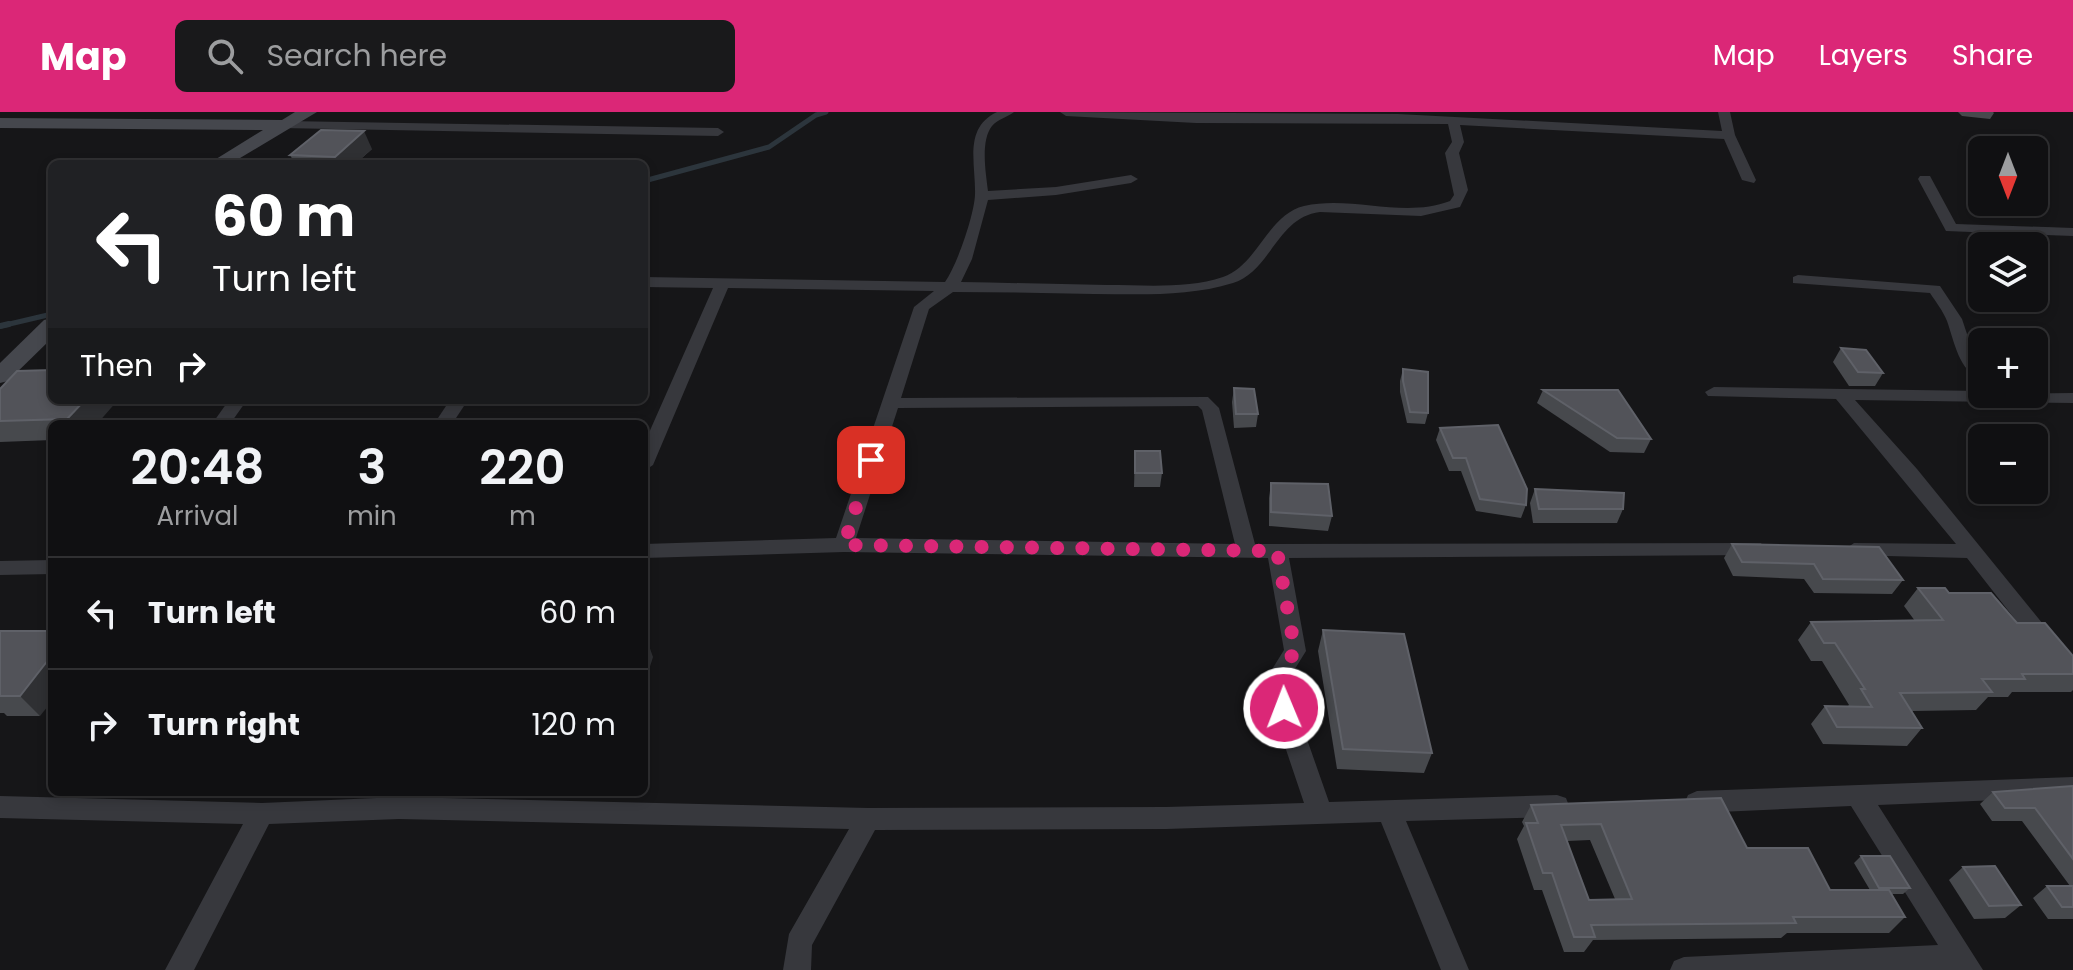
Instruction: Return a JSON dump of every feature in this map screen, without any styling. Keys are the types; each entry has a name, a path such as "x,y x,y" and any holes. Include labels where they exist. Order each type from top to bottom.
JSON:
{"street":[{"path":"224,160 308,112"},
{"path":"844,545 922,307 934,295 949,289 961,264 982,196 979,184 981,133 992,119 1008,112"},
{"path":"1066,112 1196,119 1453,121 1729,135"},
{"path":"1724,112 1729,135 1749,180"},
{"path":"648,282 949,289 1150,290 1209,285 1239,274 1290,217 1301,211 1336,208 1415,213 1447,209 1458,202 1462,194 1452,153 1458,142 1453,121"},
{"path":"0,123 718,132"},
{"path":"982,196 1056,191 1131,179"},
{"path":"1925,179 1951,228 2073,232"},
{"path":"1798,280 1935,289 1954,319 1968,357"},
{"path":"648,456 722,285"},
{"path":"0,376 48,329"},
{"path":"1714,392 1968,395"},
{"path":"1842,396 1974,551 2073,677"},
{"path":"2048,397 2073,398"},
{"path":"890,403 1202,401 1210,408 1247,551"},
{"path":"648,551 844,545 1247,551 1781,549"},
{"path":"1840,549 1974,551"},
{"path":"1277,551 1295,651 1282,671 1284,708 1321,815"},
{"path":"0,568 48,567"},
{"path":"1672,803 2073,787"},
{"path":"1857,794 1965,964"},
{"path":"0,807 262,814 402,800 868,819 1321,815 1578,806"},
{"path":"1389,811 1455,970"},
{"path":"179,970 262,814"},
{"path":"797,970 799,943 868,819"},
{"path":"1686,970 1965,964"}],"building":[{"path":"321,130 364,131 335,157 290,155"},
{"path":"1841,348 1866,350 1883,373 1858,372"},
{"path":"1403,369 1428,372 1428,413 1410,412"},
{"path":"48,370 48,404 81,404 67,419 0,421 0,389 17,371"},
{"path":"1234,388 1254,389 1258,414 1236,414"},
{"path":"1543,390 1618,390 1651,439 1617,438"},
{"path":"1498,425 1527,489 1526,505 1480,499 1466,458 1453,458 1440,428"},
{"path":"1135,451 1160,451 1162,473 1135,473"},
{"path":"1271,483 1328,484 1332,516 1271,512"},
{"path":"1535,489 1624,493 1623,509 1539,509"},
{"path":"1732,544 1879,547 1903,580 1823,579 1814,564 1742,562"},
{"path":"1918,588 1945,588 1949,593 1991,593 2017,623 2045,623 2073,656 2073,674 2022,674 2025,679 1982,679 1992,692 1900,693 1922,728 1837,727 1825,706 1872,707 1861,689 1865,689 1835,643 1824,643 1811,622 1943,620"},
{"path":"1323,630 1404,634 1432,753 1343,749"},
{"path":"0,631 48,631 48,660 20,696 0,696"},
{"path":"2073,786 2073,859 2035,808 2005,808 1993,792"},
{"path":"1721,798 1747,848 1808,848 1830,890 1889,890 1905,917 1793,917 1796,923 1591,925 1595,937 1574,937 1552,873 1543,873 1526,823 1538,823 1531,805","holes":["1601,824 1632,899 1589,900 1561,825"]},
{"path":"1861,856 1890,856 1910,888 1879,888"},
{"path":"1995,866 2021,905 1989,906 1963,867"},
{"path":"2047,886 2073,886 2073,907 2062,907"}],"waterway":[{"path":"648,180 769,147 816,115 826,112"},
{"path":"1,326 48,315"},
{"path":"0,326 9,324"}],"route":[{"path":"871,460 844,545 1277,551 1295,651 1282,671 1284,708"}]}
